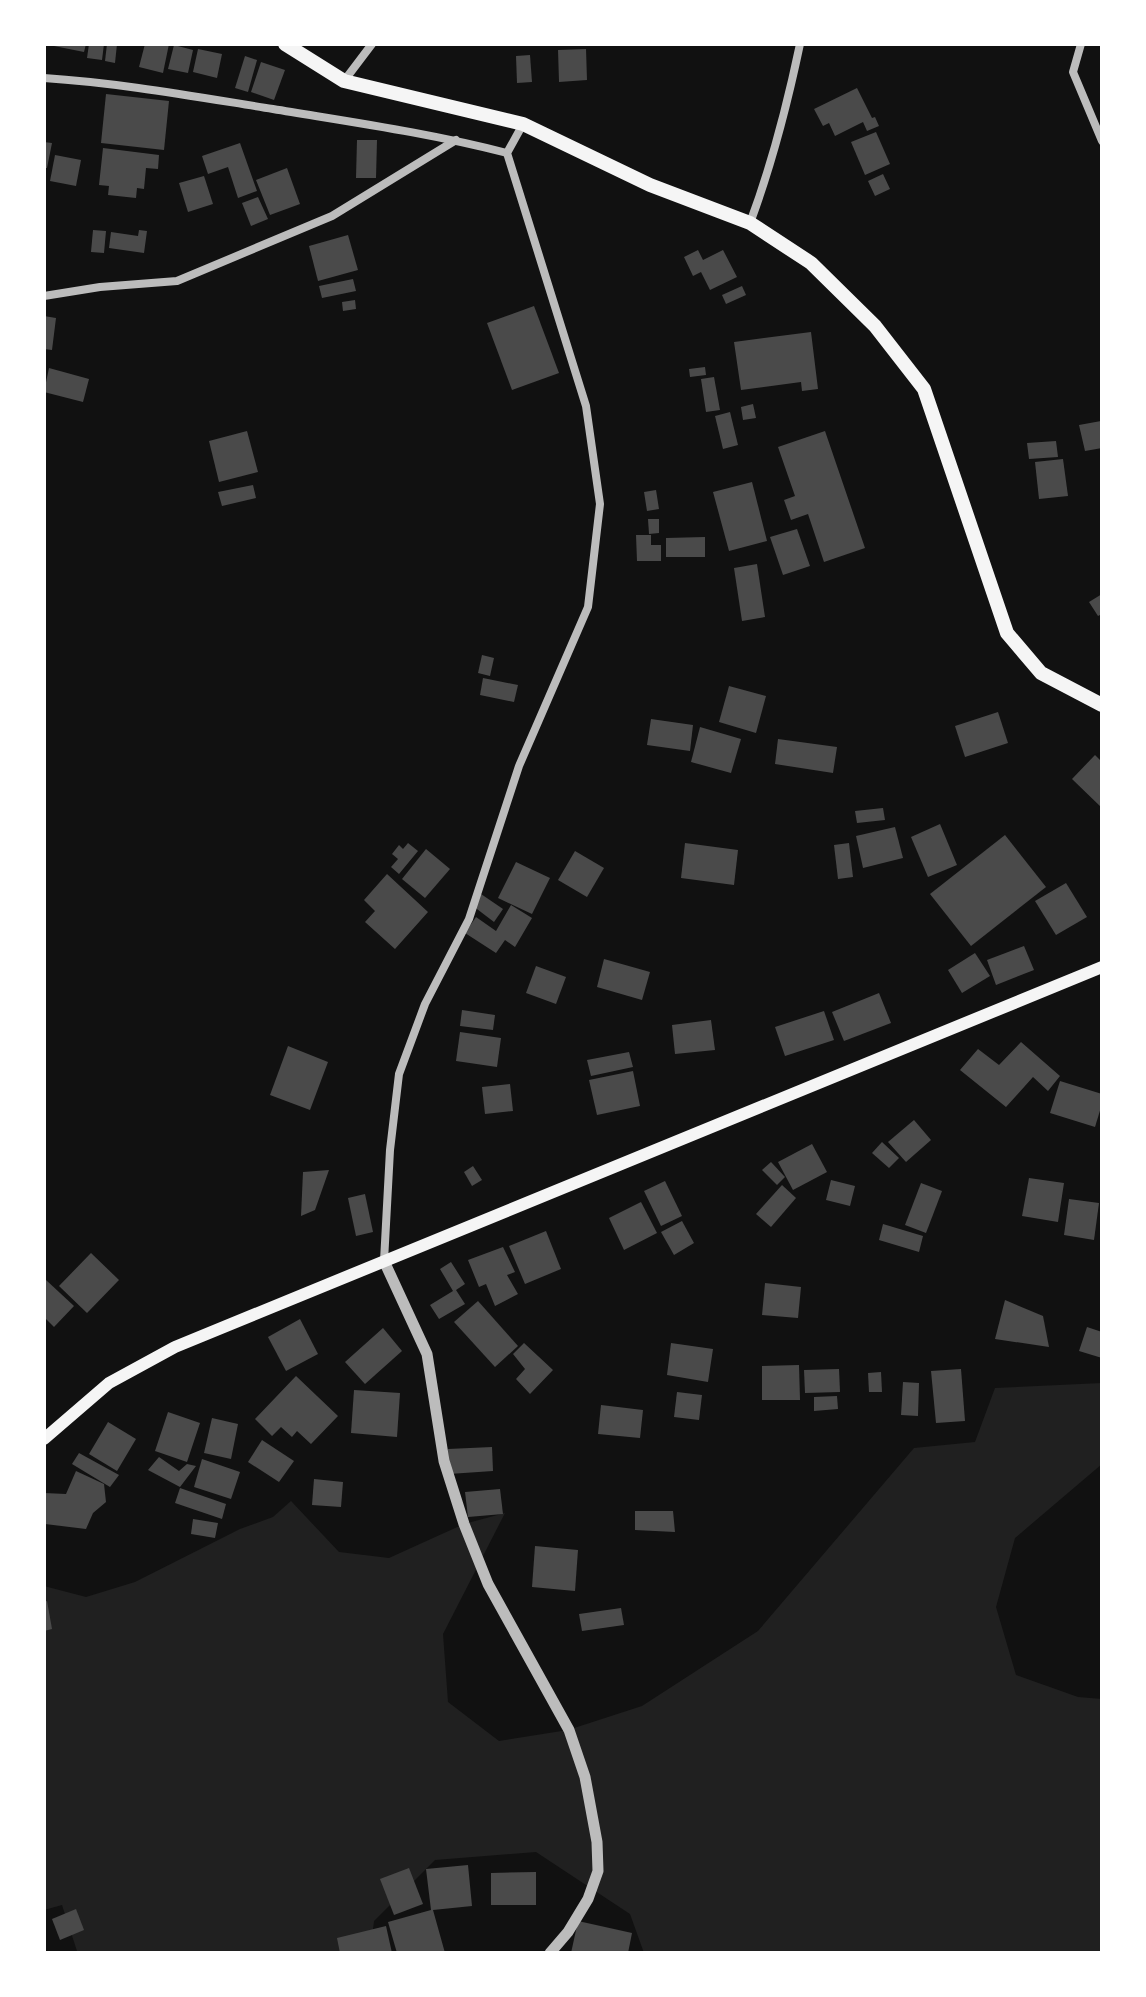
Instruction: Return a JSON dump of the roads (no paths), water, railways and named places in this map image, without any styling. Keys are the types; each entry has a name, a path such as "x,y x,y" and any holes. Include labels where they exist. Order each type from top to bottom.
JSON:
{"highway":[{"path":"285,44 344,81 523,124 650,185 750,223 811,263 875,326 924,389 1007,633 1041,673 1102,705"}],"main road":[{"path":"44,1439 109,1383 175,1347 1102,967"}],"street":[{"path":"344,81 372,44"},
{"path":"750,223 769,174 784,121 800,44"},
{"path":"1081,44 1073,72 1102,141"},
{"path":"44,78 103,82 456,140 507,153"},
{"path":"523,124 507,153 586,406 600,504 588,607 519,766 469,919 425,1004 399,1074 390,1150 384,1261 427,1354 444,1461 464,1524 488,1584 569,1730 585,1777 594,1819 598,1871 588,1899 568,1932 550,1953"},
{"path":"44,296 100,287 177,281 332,216 456,140"}]}
